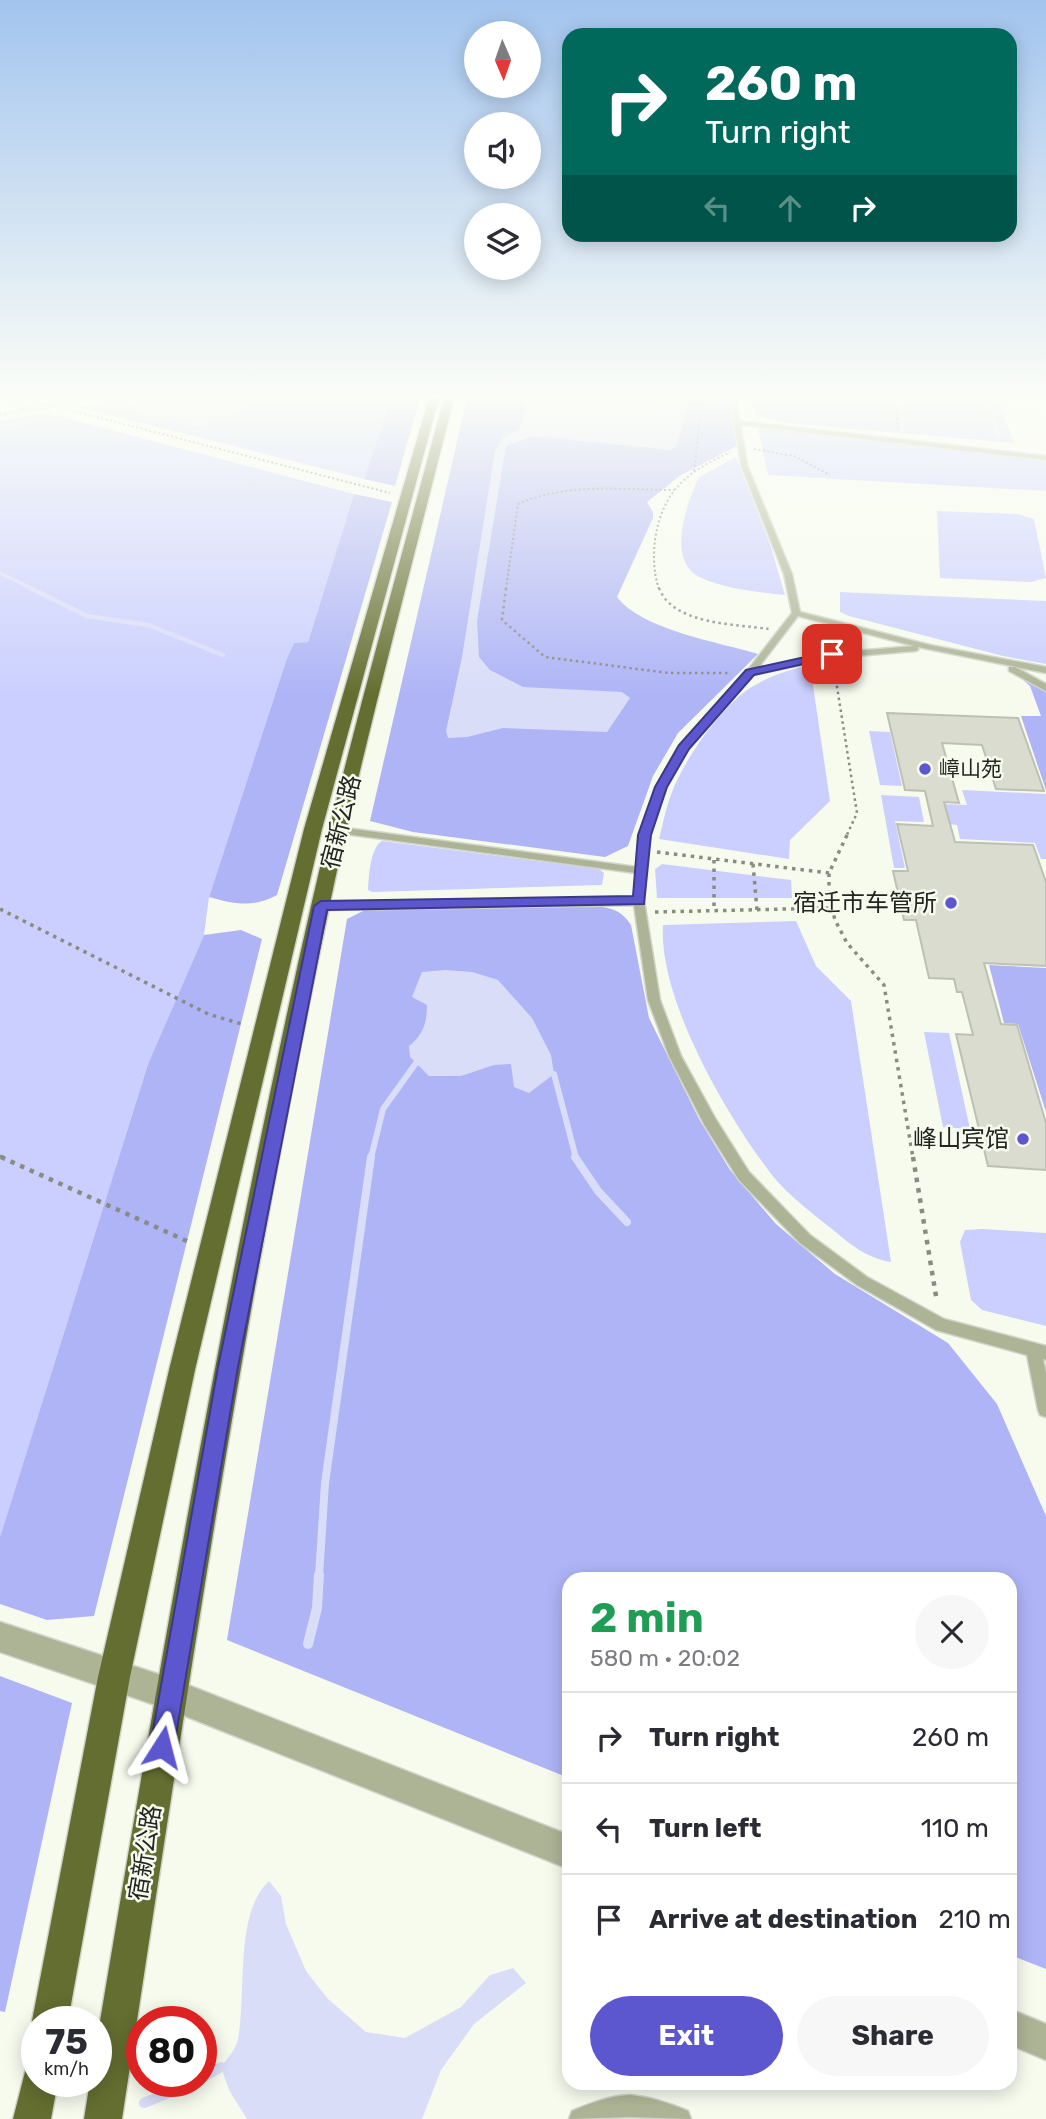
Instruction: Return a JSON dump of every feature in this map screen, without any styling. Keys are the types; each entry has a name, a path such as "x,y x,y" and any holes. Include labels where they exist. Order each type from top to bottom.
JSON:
{"highway":[{"name":"宿新公路","path":"53,2006 114,1677 210,1252 313,829 406,497"},
{"name":"宿新公路","path":"103,2119 170,1694 228,1367 338,830 424,497"},
{"path":"32,2119 36,2097"}],"street":[{"path":"0,1637 170,1694 562,1849"},
{"path":"1017,2030 1046,2042"}],"lane":[{"path":"757,497 788,574 796,613 750,673 683,747 661,787 644,835 639,907 654,1000 675,1056 710,1122 744,1176 805,1239 862,1281 941,1325 1040,1353 1046,1364"},
{"path":"796,613 930,647 1046,670"},
{"path":"750,673 832,654 876,648 930,647"},
{"path":"1002,663 1046,688"},
{"path":"338,830 642,871"},
{"path":"321,906 639,907"},
{"path":"1040,1353 1046,1410"},
{"path":"580,2119 606,2107 646,2105 680,2119"}],"path":[{"path":"534,497 518,504 502,620 545,657 669,673 750,673"},
{"path":"671,497 651,564 658,591 670,604 690,613 782,631"},
{"path":"832,654 857,813 829,873 832,908 847,943 884,985 941,1325"},
{"path":"643,851 829,873"},
{"path":"714,859 714,911"},
{"path":"753,864 757,909"},
{"path":"639,907 714,911 832,908"},
{"path":"0,909 208,1014 263,1030"},
{"path":"0,1156 210,1252"}],"shaded area":[{"path":"0,497 353,497 308,642 294,643 287,658 209,897 204,935 148,1064 0,1537"},
{"path":"353,497 392,502 277,895 260,902 243,904 209,897 287,658 294,643 308,642"},
{"path":"444,497 653,497 647,502 653,512 653,518 617,597 644,618 662,626 758,654 678,733 653,776 628,846 605,857 413,832 370,821"},
{"path":"488,497 498,497 477,621 479,657 490,670 523,687 622,692 630,698 607,732 503,728 467,737 448,738 446,731 462,657"},
{"path":"752,497 770,544 785,595 736,588 709,581 691,571 685,561 681,537 690,499"},
{"path":"937,511 1017,514 1034,519 1046,578 1031,582 940,578"},
{"path":"840,592 1046,601 1046,664 1003,656 849,616 840,612"},
{"path":"810,665 830,801 790,840 789,859 659,839 678,779 694,750 727,708 757,684"},
{"path":"1022,679 1046,692 1046,790 1021,716 1041,716 1030,686"},
{"path":"869,731 890,732 902,786 880,785"},
{"path":"962,790 1046,794 1046,859 1041,859 1035,843 960,839 957,825 949,824 944,804 967,805"},
{"path":"881,795 919,797 924,822 895,821 905,868 894,868"},
{"path":"382,841 599,869 604,873 602,885 372,892 368,890 371,863 375,850"},
{"path":"662,864 791,880 792,898 657,898 655,869"},
{"path":"589,906 613,910 622,915 631,925 649,1018 699,1119 730,1170 776,1224 835,1274 948,1343 997,1404 1046,1516 1046,1969 1017,1958 1017,1572 562,1572 562,1775 227,1640 347,919 367,909"},
{"path":"796,921 816,966 851,1001 891,1262 866,1254 852,1245 785,1190 772,1175 717,1090 684,1022 672,987 664,955 663,925"},
{"path":"241,930 262,939 94,1616 47,1620 0,1604 0,1537 148,1064 204,935"},
{"path":"989,965 1046,968 1046,1112 1018,1024 1004,1023"},
{"path":"422,972 472,972 498,980 532,1018 551,1055 554,1074 529,1093 514,1087 511,1064 494,1065 461,1076 429,1076 410,1057 409,1046 421,1033 427,1011 427,1005 412,997"},
{"path":"924,1032 949,1033 970,1129 943,1127"},
{"path":"965,1230 1046,1233 1046,1326 982,1310 971,1300 960,1242"},
{"path":"0,1676 72,1703 5,2012 0,2011"},
{"path":"269,1881 281,1896 286,1924 306,1971 328,1999 366,2032 405,2038 461,2007 490,1975 513,1968 526,1983 474,2024 441,2070 422,2119 247,2119 229,2090 221,2067 238,2039 246,1933 258,1895"}],"building":[{"path":"887,713 1018,718 1044,791 996,789 982,745 942,743 959,803 944,802 955,842 1033,845 1046,882 1046,966 984,963 1001,1024 1017,1025 1046,1123 1046,1170 988,1166 956,1034 973,1035 962,992 957,992 954,979 929,978 916,920 904,920 893,871 908,871 897,824 933,826 925,791 905,790"}],"waterway":[{"path":"0,573 33,589"},
{"path":"30,588 87,616 148,625 223,655"},
{"path":"371,1158 383,1109 416,1063"},
{"path":"554,1074 576,1158"},
{"path":"319,1576 325,1483 371,1157"},
{"path":"575,1157 598,1191 627,1222"},
{"path":"308,1644 317,1608 319,1575"},
{"path":"217,2069 221,2067"},
{"path":"144,2103 159,2097"}],"place":[{"name":"嶂山苑","path":"925,769"},
{"name":"宿迁市车管所","path":"951,903"},
{"name":"峰山宾馆","path":"1023,1139"}],"route":[{"path":"162,1747 228,1367 321,906 639,901 644,835 661,787 683,747 750,673 832,654"}]}
